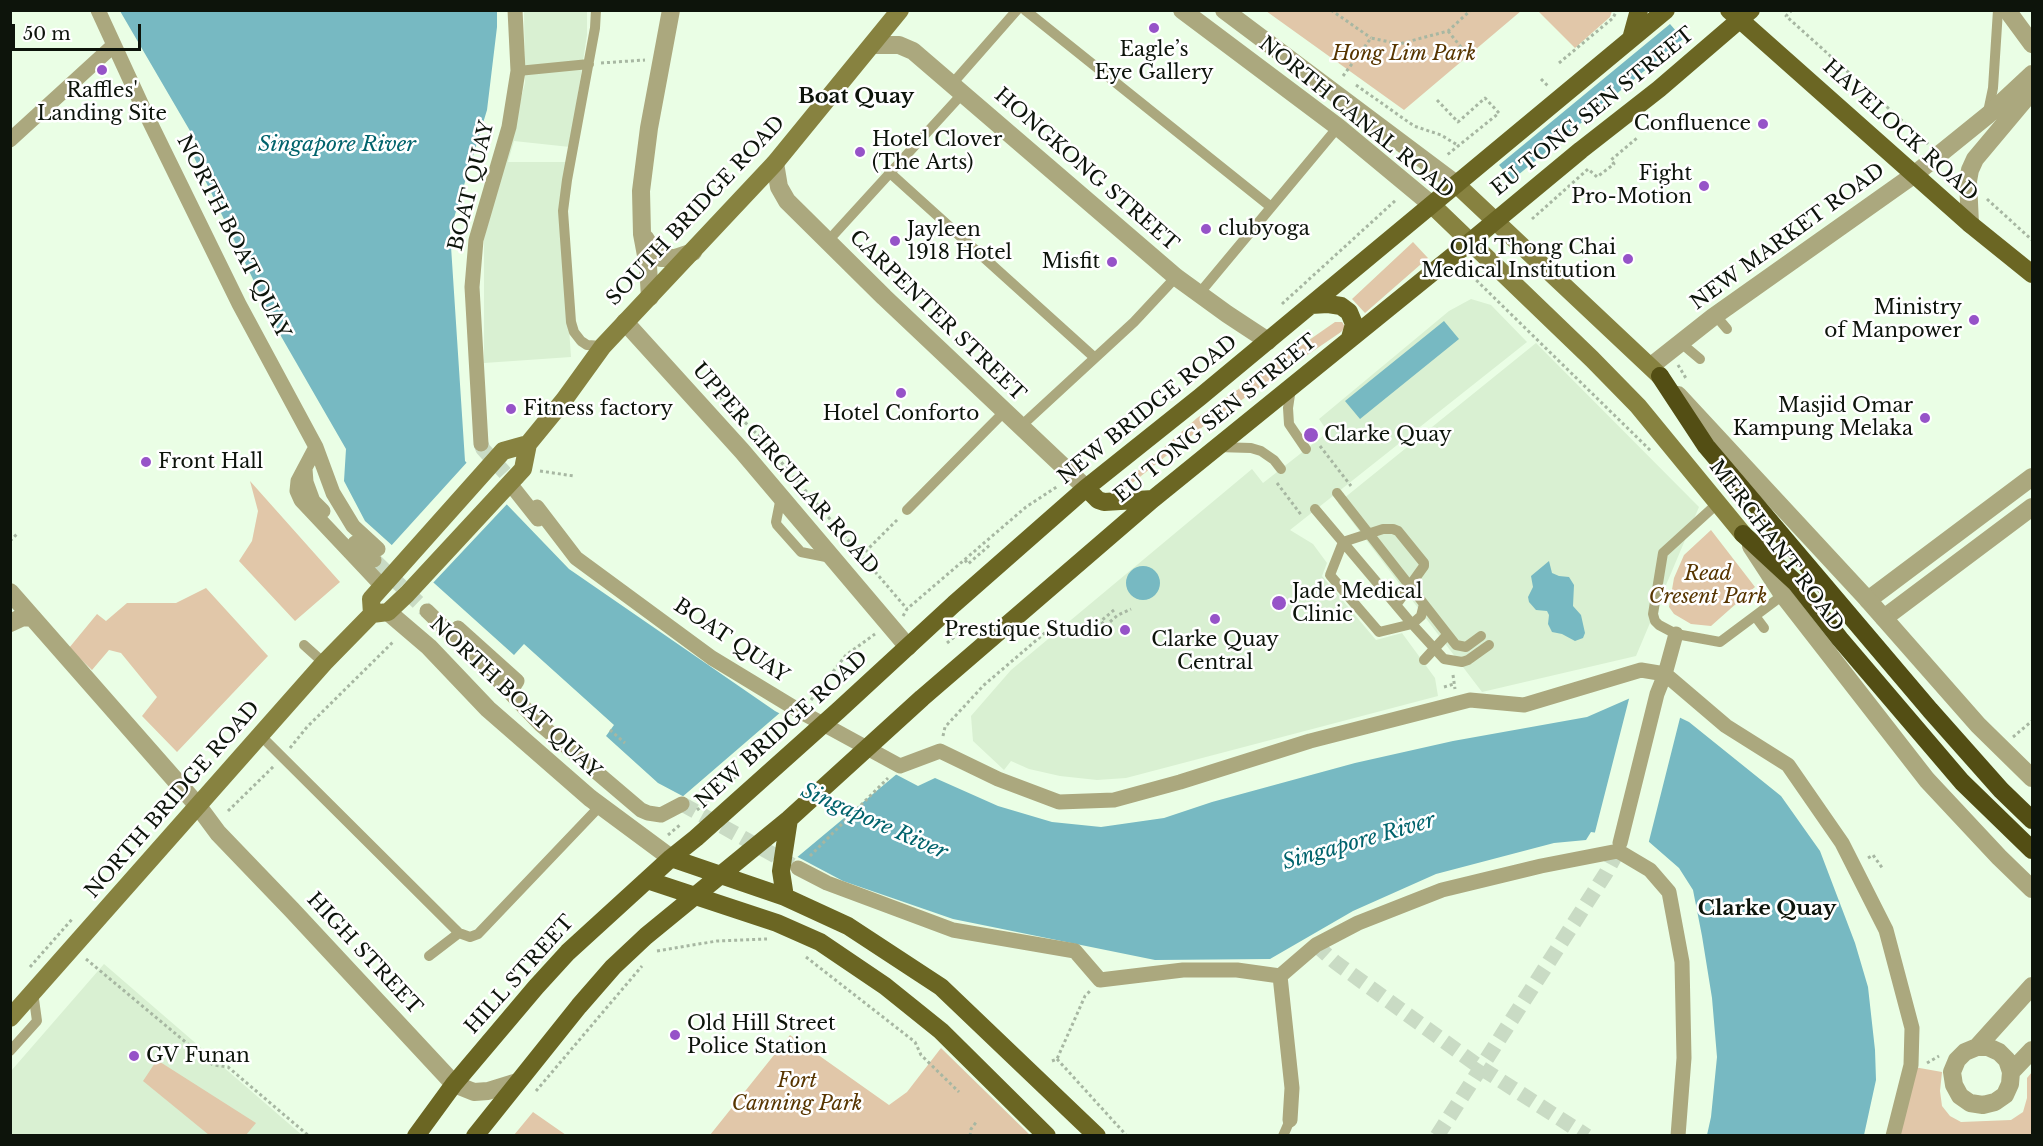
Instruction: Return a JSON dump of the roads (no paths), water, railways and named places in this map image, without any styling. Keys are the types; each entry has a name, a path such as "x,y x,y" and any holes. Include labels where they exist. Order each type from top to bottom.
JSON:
{"highway":[{"path":"1656,371 1707,446 1930,710 2001,790 2032,820"},
{"path":"1743,534 1796,583 1840,639 1962,782 2032,850"}],"main road":[{"name":"SOUTH BRIDGE ROAD","path":"523,469 528,444 564,400 603,346 775,163 900,10"},
{"path":"1631,39 1639,10"},
{"name":"NEW BRIDGE ROAD","path":"671,858 1086,489 1666,10"},
{"name":"HAVELOCK ROAD","path":"1740,14 1970,224 2032,274"},
{"name":"EU TONG SEN STREET","path":"720,874 789,819 922,698 1153,499 1614,123 1659,89 1740,14"},
{"name":"MERCHANT ROAD","path":"1456,184 1494,222 1656,371"},
{"name":"NORTH CANAL ROAD","path":"1432,205 1470,242"},
{"name":"MERCHANT ROAD","path":"1470,242 1592,358 1638,406 1743,534"},
{"path":"1311,305 1341,306 1349,312 1354,324 1350,338"},
{"name":"NORTH BRIDGE ROAD","path":"380,613 371,598 379,570 503,451 528,444"},
{"name":"NORTH BRIDGE ROAD","path":"10,1018 324,663 380,613 407,594 523,469"},
{"path":"1086,489 1098,500 1104,502 1153,499"},
{"path":"785,897 790,866 789,819"},
{"path":"671,858 785,897 848,926 941,987 1097,1136"},
{"name":"HILL STREET","path":"416,1136 453,1084 560,960 671,858"},
{"path":"475,1136 613,967 720,874"},
{"path":"647,880 777,923 820,942 863,970 941,1032 1047,1136"}],"street":[{"name":"NORTH BOAT QUAY","path":"98,10 239,304 316,447 333,493 379,570"},
{"name":"BOAT QUAY","path":"481,444 472,287 476,240 509,127 518,70 516,10"},
{"path":"650,297 648,266 642,234 642,175 670,10"},
{"name":"NORTH CANAL ROAD","path":"1182,10 1338,127 1432,205"},
{"path":"1224,10 1456,184"},
{"path":"2007,10 2032,44"},
{"path":"10,140 114,45"},
{"name":"HONGKONG STREET","path":"872,45 899,45 914,51 1176,277 1198,295 1268,341"},
{"name":"NEW MARKET ROAD","path":"1656,371 1681,343 1721,322 1915,174 1988,115 2032,74"},
{"path":"1970,224 1968,181 1975,159 2032,91"},
{"name":"CARPENTER STREET","path":"775,163 779,187 787,201 1086,489"},
{"path":"642,234 653,251 661,258 675,258 693,252"},
{"name":"UPPER CIRCULAR ROAD","path":"625,322 699,402 908,647"},
{"name":"MERCHANT ROAD","path":"1656,371 1868,600 1978,725 2032,778"},
{"path":"316,447 298,481 297,488 301,500 379,570"},
{"path":"1868,600 2032,477"},
{"name":"BOAT QUAY","path":"515,490 572,562 576,558"},
{"path":"1884,618 2028,510 2007,496"},
{"name":"BOAT QUAY","path":"537,507 576,558 712,658 801,712 900,766 940,751 998,779 1059,802 1114,800 1310,741 1464,701 1524,705 1641,670 1665,674"},
{"name":"MERCHANT ROAD","path":"1743,534 1783,595 1927,780 2032,889"},
{"path":"1919,562 1934,580"},
{"name":"HIGH STREET","path":"10,592 198,806 218,833 300,917 453,1084"},
{"name":"NORTH BOAT QUAY","path":"429,608 541,725 641,810 661,815 682,804"},
{"name":"NORTH BOAT QUAY","path":"380,613 407,628 429,647 488,709 601,805 671,858"},
{"path":"10,623 23,617 33,618"},
{"path":"1623,850 1657,694 1676,634"},
{"path":"1665,674 1726,726 1788,765 1842,843 1886,930 1912,1028 1911,1065 1893,1136"},
{"path":"790,866 827,883 952,930 1075,951 1100,980 1183,970 1237,970 1280,976 1316,945 1358,923 1442,890 1623,850 1650,870 1669,892 1682,962 1683,1058 1678,1136"},
{"path":"1280,976 1292,1088 1290,1120"},
{"path":"1977,1047 2028,986"},
{"path":"1977,1047 1989,1047 1999,1052 2007,1060 2011,1072 2010,1084 2005,1095 1995,1102 1983,1105 1970,1103 1960,1096 1954,1085 1952,1072 1957,1060 1965,1052 1977,1047"},
{"path":"2011,1072 2032,1050"},
{"path":"453,1084 474,1092 488,1091 517,1082"}],"lane":[{"path":"596,10 589,64 563,211 571,322 574,332 581,341 587,345 603,346"},
{"path":"828,242 889,172 1017,10"},
{"path":"1025,10 1271,207"},
{"path":"1988,115 1993,88 1998,10"},
{"path":"518,70 589,64"},
{"path":"1198,295 1338,127"},
{"path":"889,172 1095,358"},
{"path":"1020,427 1134,322 1176,277"},
{"path":"1681,343 1700,359"},
{"path":"1292,385 1287,416 1288,424 1306,449"},
{"path":"907,510 1004,412"},
{"path":"1217,447 1251,448 1261,451 1274,460 1281,469"},
{"path":"1337,493 1456,645 1466,647 1481,636"},
{"path":"1718,502 1663,553 1653,614 1655,621 1676,634 1720,642 1783,595"},
{"path":"1315,509 1444,659 1462,662 1489,645"},
{"path":"1396,605 1424,569 1424,563 1398,531 1387,528 1343,542 1330,576 1379,632 1412,624 1422,616 1424,604"},
{"path":"1755,616 1764,628"},
{"path":"1424,660 1447,635"},
{"path":"304,645 324,663"},
{"path":"260,735 459,933 470,937 478,934 601,805"},
{"path":"429,956 459,933"},
{"path":"10,1051 37,1022 33,992"},
{"path":"1283,1136 1290,1120"}],"water":[{"name":"Singapore River","path":"120,11 497,11 487,110 450,231 465,461 569,569 775,711 918,786 935,778 998,806 1052,822 1101,827 1164,818 1212,802 1355,763 1453,741 1587,717 1635,696 1689,722 1781,796 1820,851 1855,943 1868,987 1876,1080 1864,1135 1707,1135 1717,1057 1712,998 1693,890 1679,868 1648,841 1591,832 1586,840 1554,843 1436,874 1353,911 1270,959 1155,960 953,919 843,881 658,783 606,736 614,725 524,644 514,655 365,521 344,481 346,449 278,331 192,153 200,148"},
{"path":"1670,24 1683,39 1512,180 1499,165"},
{"path":"1444,321 1459,339 1360,419 1345,401"},
{"path":"1549,561 1552,573 1569,577 1574,585 1573,606 1581,615 1585,633 1583,638 1575,641 1552,632 1548,624 1547,611 1536,610 1529,602 1528,597 1533,587 1531,576"},
{"path":"1143,566 1155,571 1160,583 1155,595 1143,600 1131,595 1126,583 1131,571"}],"tunnel":[{"path":"481,444 518,487"},
{"path":"374,560 427,611"},
{"path":"682,804 792,865"},
{"path":"1437,1136 1618,851"},
{"path":"1316,945 1335,962 1481,1068 1587,1136"}],"place":[{"name":"Eagle’s Eye Gallery","path":"1154,28"},
{"name":"Raffles' Landing Site","path":"102,70"},
{"name":"Confluence","path":"1763,124"},
{"name":"Hotel Clover (The Arts)","path":"860,152"},
{"name":"Fight Pro-Motion","path":"1704,186"},
{"name":"clubyoga","path":"1206,229"},
{"name":"Jayleen 1918 Hotel","path":"895,241"},
{"name":"Old Thong Chai Medical Institution","path":"1628,259"},
{"name":"Misfit","path":"1112,262"},
{"name":"Ministry of Manpower","path":"1974,320"},
{"name":"Hotel Conforto","path":"901,393"},
{"name":"Fitness factory","path":"511,409"},
{"name":"Masjid Omar Kampung Melaka","path":"1925,418"},
{"name":"Clarke Quay","path":"1311,435"},
{"name":"Front Hall","path":"146,462"},
{"name":"Jade Medical Clinic","path":"1279,603"},
{"name":"Clarke Quay Central","path":"1215,619"},
{"name":"Prestique Studio","path":"1125,630"},
{"name":"Old Hill Street Police Station","path":"675,1035"},
{"name":"GV Funan","path":"134,1056"}],"district":[{"name":"Boat Quay","path":"856,97"},
{"name":"Clarke Quay","path":"1767,909"}],"park label":[{"name":"Hong Lim Park","path":"1404,54"},
{"name":"Read Cresent Park","path":"1708,586"},
{"name":"Fort Canning Park","path":"797,1092"}]}
